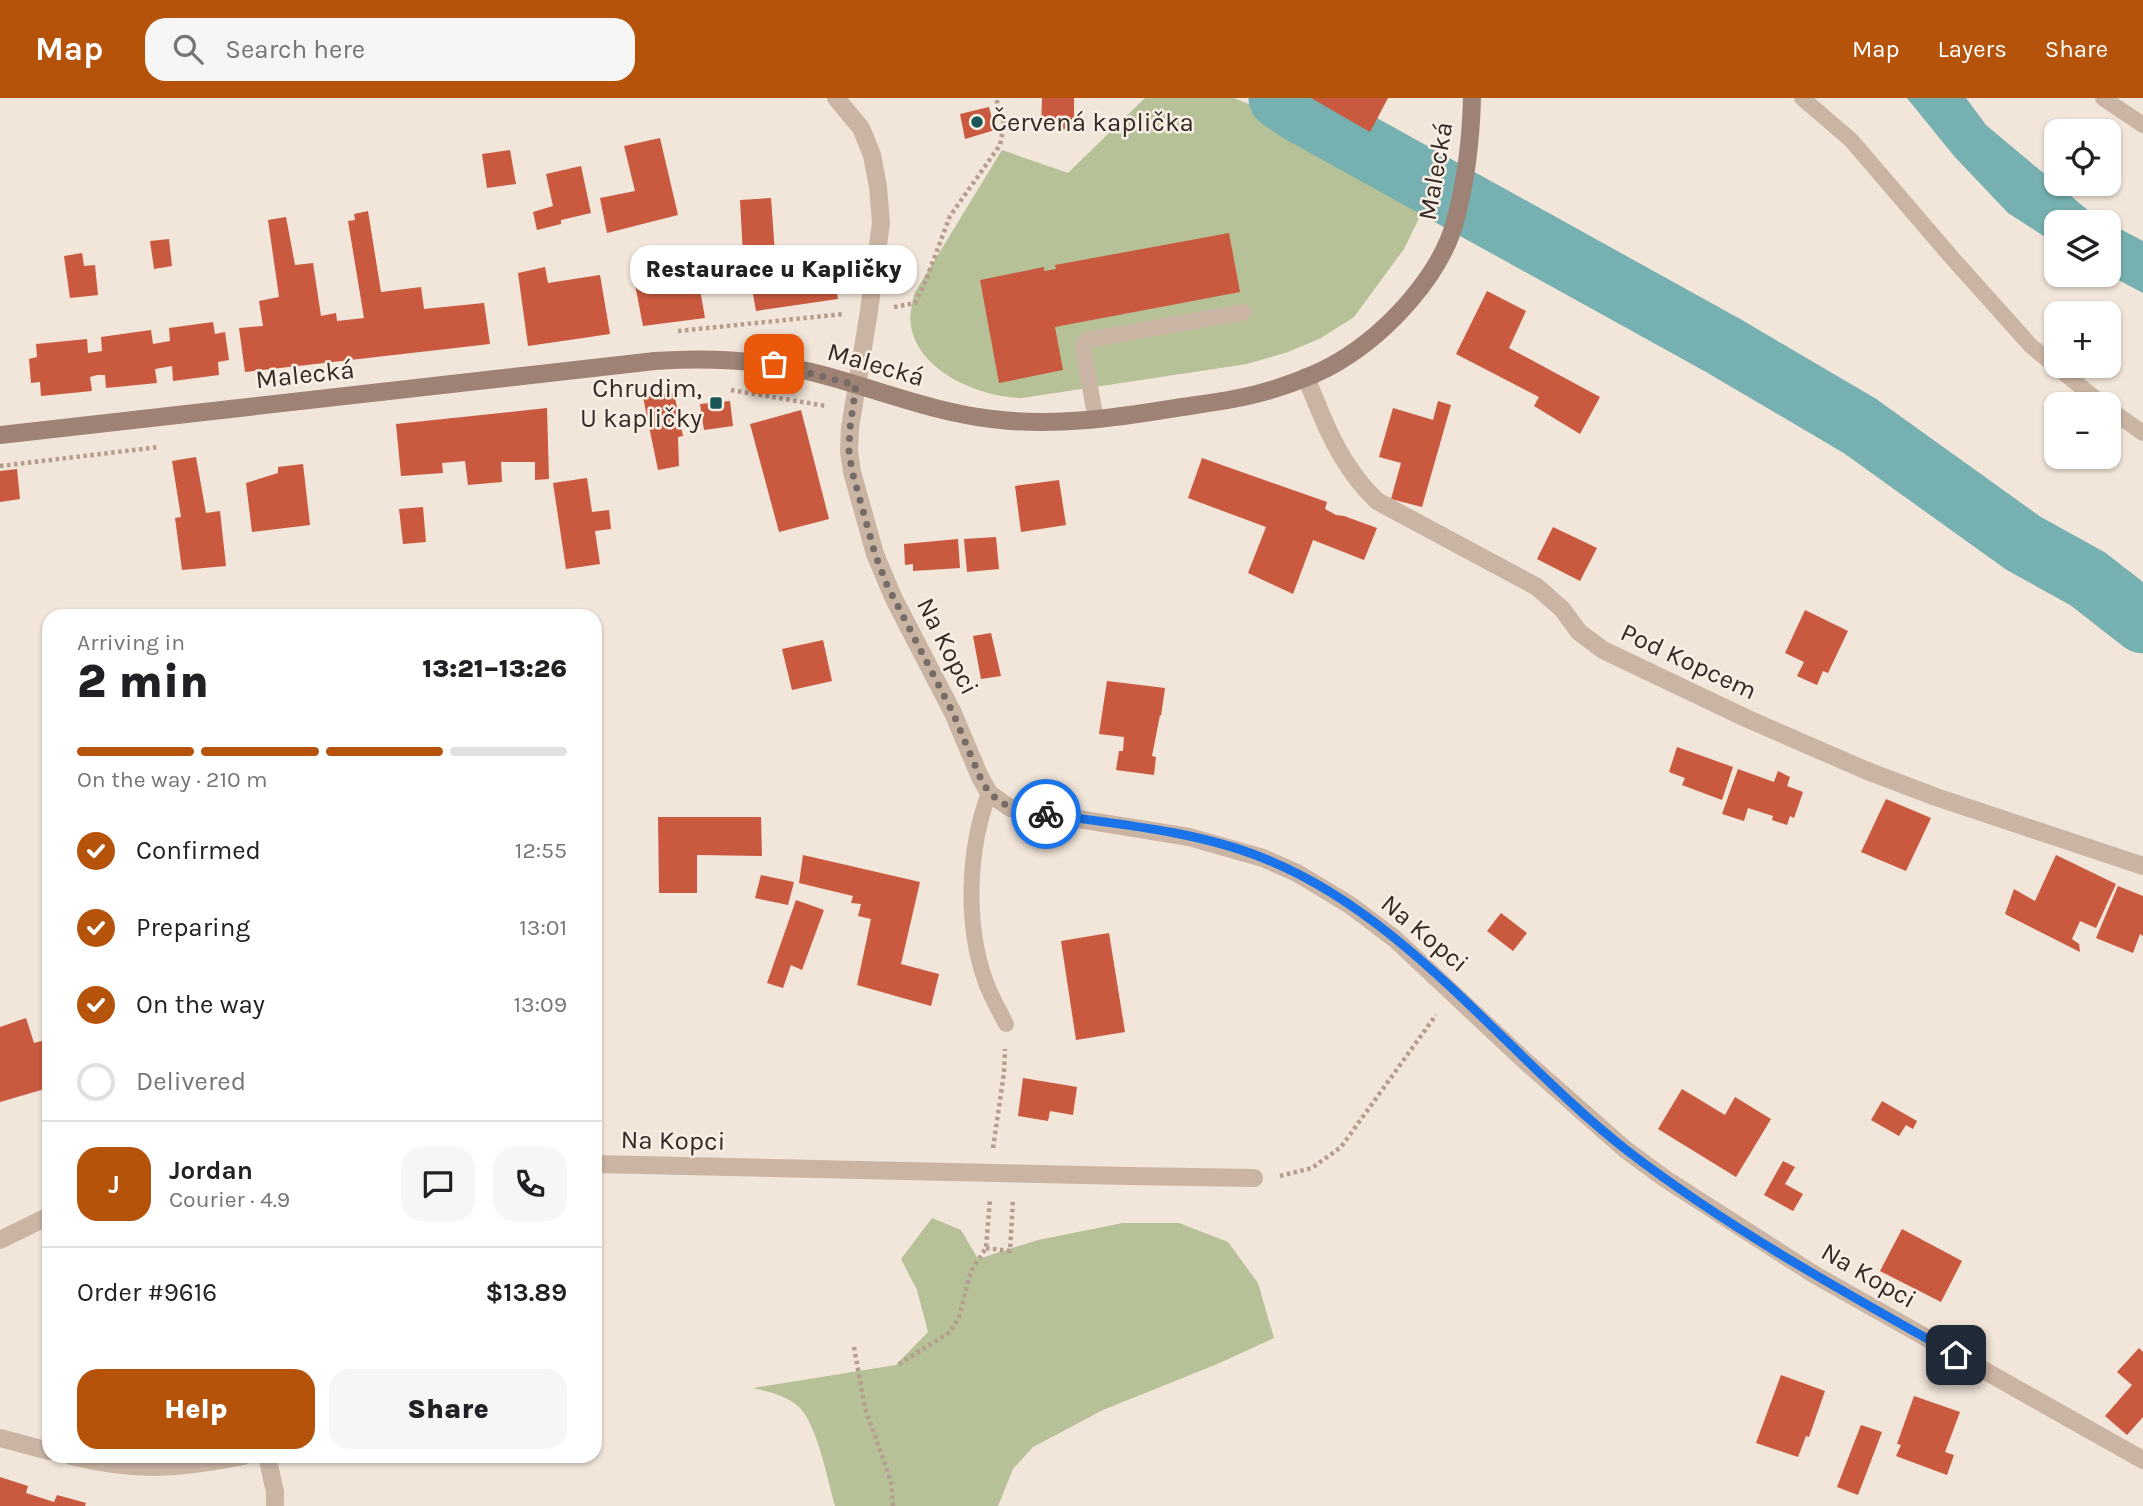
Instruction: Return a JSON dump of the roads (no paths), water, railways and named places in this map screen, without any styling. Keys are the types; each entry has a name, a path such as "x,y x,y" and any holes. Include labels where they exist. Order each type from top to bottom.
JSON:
{"street":[{"name":"Na Kopci","path":"836,98 860,128 872,155 881,223 852,411 849,451 852,471 875,554 894,599 953,713 989,793 1010,808 1189,836 1263,858 1297,873 1350,905 1395,939 1525,1061 1626,1150 1708,1208 1860,1301 2143,1460"},
{"name":"Malecká","path":"0,435 684,359 757,361 813,373 930,407 990,419 1030,423 1096,420 1271,390 1336,363 1356,350 1394,317 1427,278 1456,220 1472,125 1472,98"},
{"name":"Pod Kopcem","path":"1306,377 1341,456 1363,488 1377,501 1537,587 1555,601 1579,632 1603,650 1781,734 1900,784 2143,866"},
{"name":"Na Kopci","path":"602,1164 1254,1178"},
{"path":"0,1240 42,1219"},
{"path":"0,1438 42,1449"},
{"path":"109,1463 130,1467 166,1468 198,1463"},
{"path":"269,1463 275,1506"}],"lane":[{"path":"1802,98 1850,139 2031,346 2087,392"},
{"path":"2102,98 2143,124"},
{"path":"1096,420 1083,346 1087,340 1244,312"},
{"path":"2121,417 2143,433"},
{"path":"989,793 976,839 972,873 973,899 979,958 985,981 1006,1024"}],"water":[{"path":"1907,98 1966,98 1986,125 2044,174 2044,196 2071,196 2088,210 2044,210 2044,236 2008,213 1954,156"},
{"path":"2121,229 2143,241 2143,293 2121,281"}],"waterway":[{"path":"1280,98 1724,346 1860,426 2023,543 2088,579 2143,622"}],"place":[{"name":"Červená kaplička","path":"977,122"},
{"name":"Restaurace u Kapličky","path":"774,364"},
{"name":"Chrudim, U kapličky","path":"716,403"}]}
